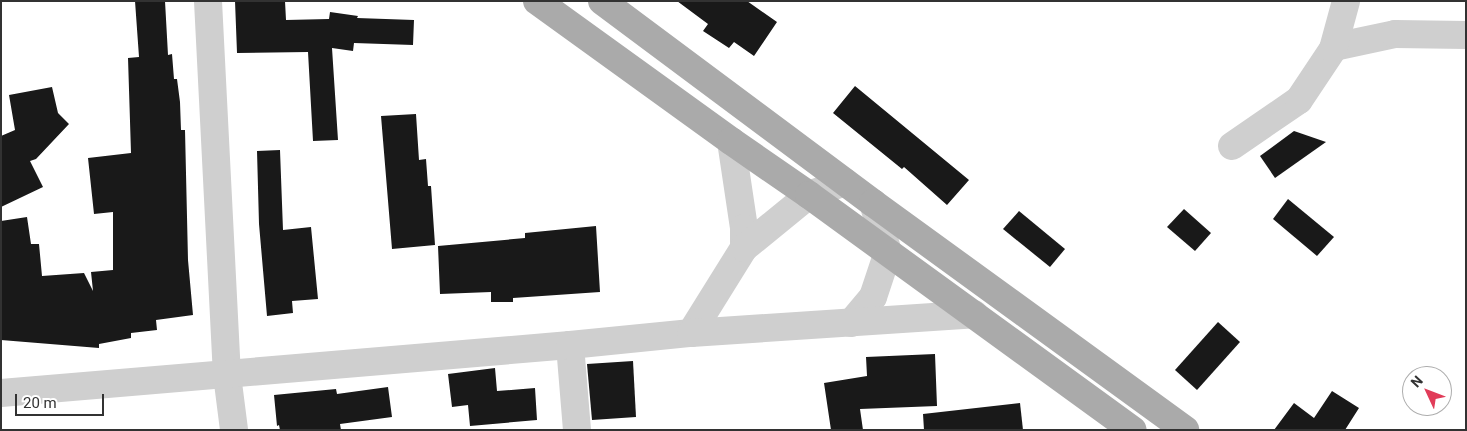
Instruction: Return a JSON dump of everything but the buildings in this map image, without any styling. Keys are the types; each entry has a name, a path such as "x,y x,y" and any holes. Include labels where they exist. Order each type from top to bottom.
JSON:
{"main road":[{"path":"537,1 1133,430"},
{"path":"602,1 873,203 1185,430"}],"street":[{"path":"208,1 227,375 234,430"},
{"path":"1232,146 1299,100 1334,47 1346,1"},
{"path":"1334,47 1395,34 1466,35"},
{"path":"731,141 744,228 744,248"},
{"path":"691,333 744,248 809,195 845,182"},
{"path":"851,323 873,297 888,252 873,203"},
{"path":"1,393 227,375 691,333 974,314"},
{"path":"570,345 577,430"}]}
